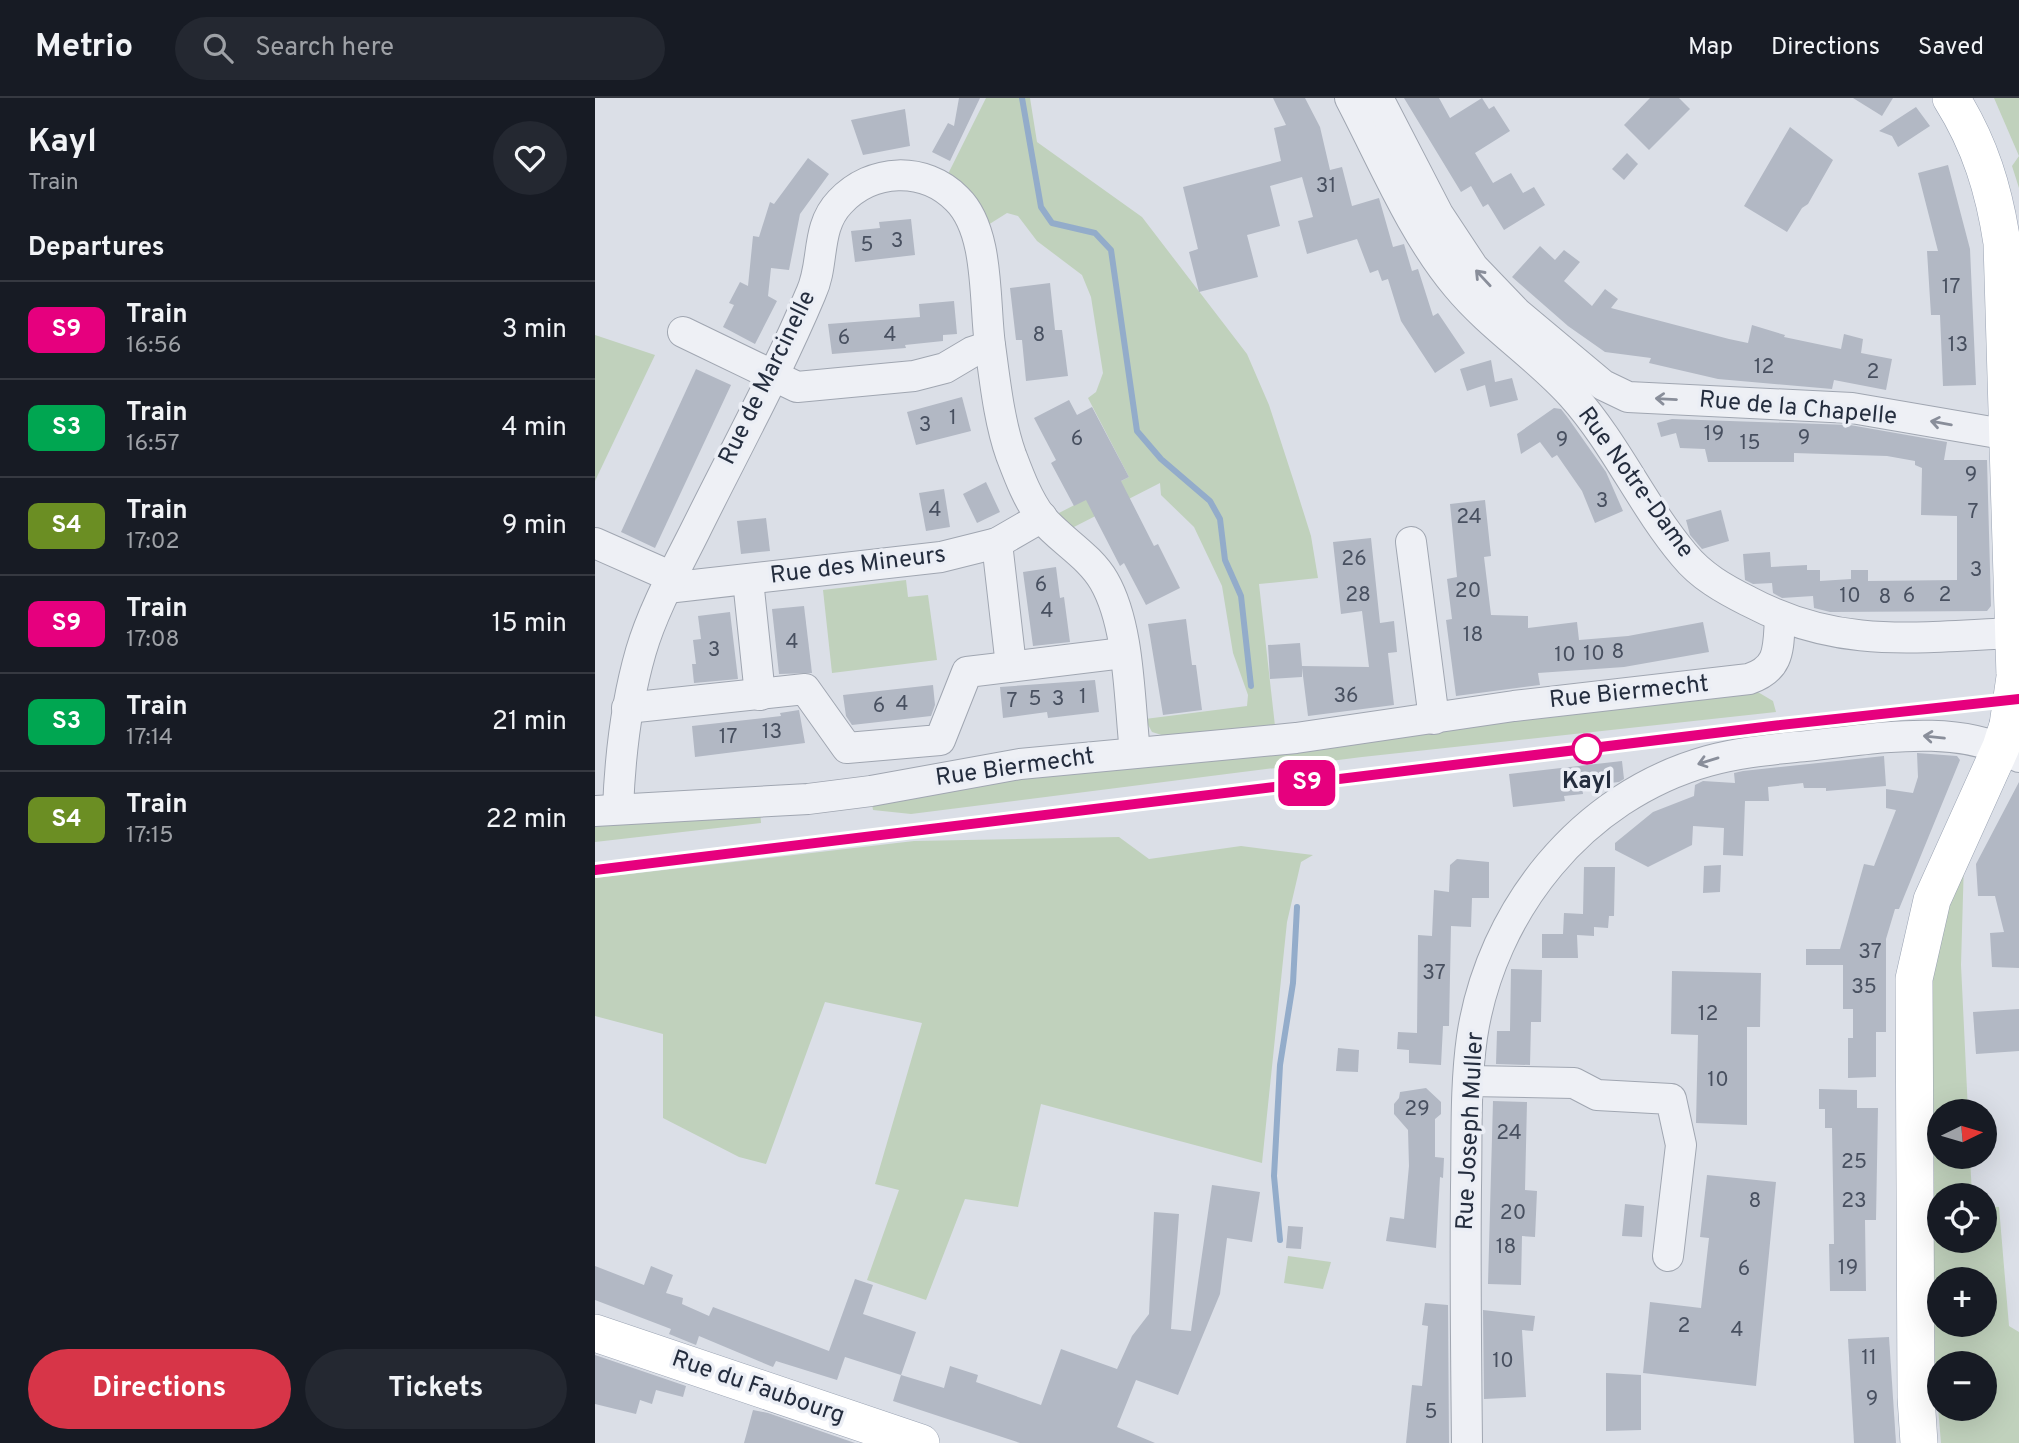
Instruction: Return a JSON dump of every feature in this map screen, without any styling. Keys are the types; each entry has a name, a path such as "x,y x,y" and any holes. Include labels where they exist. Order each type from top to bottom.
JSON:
{"main road":[{"path":"1919,1443 1916,1397 1914,979 1932,900 2009,743 2017,651 2002,243 1995,200 1982,156 1951,98"},
{"name":"Rue du Faubourg","path":"595,1333 921,1443"}],"street":[{"name":"Rue Notre-Dame","path":"1350,98 1414,219 1455,285 1499,331 1570,392 1604,432 1684,555 1719,586 1780,618 1821,630 1865,638 2017,651"},
{"name":"Rue de la Chapelle","path":"1378,98 1438,214 1473,267 1517,313 1603,385 1628,397 1852,408 2009,435"},
{"name":"Rue de Marcinelle","path":"606,810 642,648 669,583 814,289 820,242 836,205 867,181 887,175 926,178 944,187 960,201 972,218 979,238 990,346 1006,442 1021,485 1042,517 1077,549 1104,581 1120,621 1135,752"},
{"path":"683,332 797,387 914,376 945,368 972,352 990,346"},
{"path":"1604,432 1628,397"},
{"name":"Rue des Mineurs","path":"669,583 748,580 941,557 997,543 1042,517"},
{"path":"595,542 669,583"},
{"path":"1411,542 1434,719"},
{"path":"997,543 1011,666"},
{"path":"748,580 760,695"},
{"name":"Rue Biermecht","path":"606,810 808,799 871,791 1020,764 1296,737 1514,706 1749,679 1766,673 1773,664 1778,650 1780,618"},
{"path":"627,708 805,689 847,748 940,740 967,672 1123,653"},
{"name":"Rue Joseph Muller","path":"1467,1443 1465,1276 1472,1037 1482,997 1504,935 1532,887 1559,853 1592,821 1652,783 1704,762 1742,752 1928,735 2009,743"},
{"path":"1469,1081 1574,1083 1597,1095 1671,1099 1681,1145 1668,1256"}],"green space":[{"path":"986,98 1030,98 1037,142 1142,217 1247,354 1269,405 1295,485 1311,536 1318,578 1259,584 1275,726 1165,736 1152,732 1145,719 1247,706 1248,695 1233,653 1222,586 1194,527 1161,495 1160,483 1072,528 1057,514 1129,477 1088,398 1096,392 1103,373 1091,297 1082,275 1037,241 1018,216 1007,213 988,225 947,176"},
{"path":"1994,98 2019,98 2019,156"},
{"path":"2019,156 2019,188 2012,166"},
{"path":"595,335 655,355 595,481"},
{"path":"906,580 908,597 928,595 937,660 832,673 823,590"},
{"path":"1751,688 1773,701 1776,712 1362,757 911,814 873,810 872,804 1023,773"},
{"path":"760,810 761,823 595,842 595,811"},
{"path":"1119,837 1149,859 1241,846 1313,855 1301,862 1287,922 1262,1163 1041,1104 1018,1207 965,1199 926,1300 867,1280 899,1190 875,1184 922,1023 825,1002 766,1164 739,1157 663,1118 663,1034 595,1016 595,878 914,841"},
{"path":"1964,861 1961,965 1967,1099 1932,1099 1931,986 1947,906"},
{"path":"1932,1169 1971,1169 1971,1183 1933,1183"},
{"path":"1999,1207 2009,1326 2019,1332 2019,1443 1941,1443 1939,1421 1997,1421 1997,1351 1934,1351 1934,1337 1997,1337 1997,1267 1933,1267 1933,1253 1997,1253"},
{"path":"1288,1256 1331,1262 1323,1289 1284,1283"}],"building":[{"path":"959,98 980,98 950,161 932,152 948,123 954,126"},
{"path":"1273,98 1305,98 1320,127 1330,170 1342,167 1352,206 1379,198 1393,247 1404,244 1412,271 1418,269 1433,316 1438,313 1465,353 1435,373 1401,321 1388,279 1382,281 1378,270 1370,273 1357,239 1307,254 1298,221 1313,217 1302,177 1270,186 1280,226 1247,235 1258,277 1199,292 1189,252 1198,249 1183,187 1281,161 1274,128 1286,125"},
{"path":"1404,98 1439,98 1450,118 1482,98 1489,109 1494,106 1510,131 1475,153 1493,183 1511,173 1523,193 1534,187 1545,205 1504,230 1488,204 1483,207 1471,186 1461,192"},
{"path":"1650,98 1679,98 1690,109 1649,150 1624,125"},
{"path":"1853,98 1893,98 1882,116"},
{"path":"1916,107 1930,126 1898,147 1892,136 1879,131"},
{"path":"905,109 910,146 863,155 851,120"},
{"path":"1790,127 1833,160 1808,204 1802,208 1787,232 1744,206"},
{"path":"1627,153 1638,164 1624,180 1612,169"},
{"path":"808,158 829,174 800,214 789,270 771,268 768,296 777,301 755,344 723,327 734,305 729,303 740,282 748,286 753,236 759,237 770,202 774,204"},
{"path":"1948,165 1970,249 1976,385 1943,386 1940,315 1931,315 1927,251 1938,251 1918,173"},
{"path":"911,219 915,255 855,262 851,231 880,228 879,222"},
{"path":"1540,246 1555,260 1564,250 1580,262 1564,281 1592,306 1605,289 1618,299 1611,308 1748,343 1752,325 1785,335 1784,337 1841,349 1844,334 1863,339 1861,353 1892,359 1886,390 1834,380 1832,389 1718,379 1649,363 1651,358 1605,352 1568,326 1512,277"},
{"path":"1050,283 1055,330 1062,330 1068,376 1026,381 1022,340 1016,340 1010,288"},
{"path":"954,301 957,334 943,335 943,341 905,345 906,348 832,354 828,324 920,317 919,304"},
{"path":"1491,360 1495,382 1512,378 1518,400 1490,407 1485,385 1467,391 1460,369"},
{"path":"696,369 731,385 655,548 621,532"},
{"path":"962,397 971,431 916,445 907,412"},
{"path":"1069,400 1077,415 1092,407 1129,477 1121,481 1154,546 1158,544 1180,588 1146,605 1124,563 1120,566 1086,500 1074,506 1051,463 1056,460 1034,418"},
{"path":"1554,408 1561,409 1606,472 1623,511 1595,523 1582,491 1557,455 1552,458 1540,442 1521,454 1517,434"},
{"path":"1672,419 1850,425 1947,442 1944,460 1987,460 1991,606 1987,611 1830,612 1814,608 1813,596 1782,598 1773,593 1772,583 1753,584 1745,580 1743,554 1770,552 1771,567 1807,565 1807,570 1820,570 1820,581 1851,579 1851,570 1868,570 1868,581 1957,580 1957,516 1921,515 1922,468 1915,465 1915,461 1887,456 1794,453 1794,462 1708,462 1705,449 1680,448 1676,433 1661,437 1657,423"},
{"path":"986,482 1000,512 977,523 963,494"},
{"path":"944,489 950,527 926,531 919,493"},
{"path":"1485,500 1491,556 1484,557 1491,615 1528,616 1528,628 1577,622 1579,640 1628,636 1703,622 1709,652 1624,667 1538,673 1540,685 1456,696 1446,620 1452,619 1447,579 1457,577 1450,504"},
{"path":"1721,510 1729,541 1702,549 1690,535 1686,520"},
{"path":"766,518 770,551 741,554 737,521"},
{"path":"1371,538 1380,623 1394,621 1397,652 1388,653 1394,705 1308,716 1302,668 1302,677 1270,679 1268,645 1300,643 1302,666 1369,667 1362,611 1341,614 1333,542"},
{"path":"1056,567 1060,598 1064,597 1070,642 1033,646 1023,572"},
{"path":"804,606 812,673 779,674 772,609"},
{"path":"730,612 738,679 694,683 692,664 696,664 693,640 701,639 698,616"},
{"path":"1186,619 1202,710 1163,715 1148,624"},
{"path":"1095,680 1099,712 1048,718 1047,712 1003,718 1000,687"},
{"path":"933,685 935,705 931,716 852,725 846,716 843,695"},
{"path":"799,710 805,743 695,757 692,726 781,716 780,713"},
{"path":"1917,753 1957,756 1960,760 1899,909 1895,909 1886,939 1886,1032 1876,1032 1876,1077 1848,1078 1848,1038 1853,1038 1853,1009 1843,1009 1843,965 1806,965 1806,949 1840,949 1864,864 1874,866 1896,810 1886,808 1886,789 1913,793 1918,777"},
{"path":"1884,756 1886,786 1826,791 1826,788 1804,788 1803,783 1768,787 1769,801 1745,801 1743,856 1723,855 1724,828 1693,826 1692,845 1648,867 1615,850 1615,843 1653,812 1694,796 1695,785 1703,781 1735,783 1734,773 1743,771"},
{"path":"1622,761 1624,779 1619,782 1582,786 1583,794 1564,796 1565,801 1513,807 1509,774"},
{"path":"2019,782 2019,968 1992,967 1990,933 2004,932 1995,896 1978,896 1976,864"},
{"path":"1457,859 1489,862 1489,898 1472,898 1471,927 1451,926 1449,1026 1443,1026 1441,1065 1409,1063 1409,1050 1397,1049 1398,1032 1417,1033 1418,935 1432,936 1434,890 1449,892 1450,865"},
{"path":"1721,865 1720,892 1703,893 1704,866"},
{"path":"1584,867 1615,867 1614,916 1609,916 1608,928 1594,927 1594,936 1577,935 1578,958 1542,958 1542,934 1563,934 1564,913 1583,914"},
{"path":"1511,969 1542,970 1541,1022 1531,1022 1530,1065 1496,1064 1497,1031 1510,1031"},
{"path":"1672,971 1761,973 1760,1027 1747,1027 1747,1125 1696,1123 1698,1035 1671,1034"},
{"path":"2019,1009 2019,1051 1976,1054 1973,1012"},
{"path":"1338,1048 1359,1050 1358,1072 1336,1071"},
{"path":"1426,1088 1441,1102 1441,1114 1435,1119 1435,1157 1444,1158 1443,1178 1440,1177 1436,1248 1386,1241 1390,1217 1404,1219 1409,1166 1408,1130 1394,1114 1394,1104 1400,1092"},
{"path":"1819,1089 1857,1090 1857,1108 1878,1108 1876,1220 1865,1220 1866,1291 1830,1291 1829,1244 1834,1244 1832,1128 1825,1128 1825,1109 1819,1109"},
{"path":"1493,1101 1527,1102 1525,1190 1537,1191 1535,1237 1522,1236 1521,1285 1488,1284"},
{"path":"1707,1175 1776,1182 1756,1386 1643,1373 1650,1302 1701,1308 1709,1238 1700,1237"},
{"path":"1212,1185 1260,1192 1252,1242 1227,1238 1220,1294 1178,1395 1136,1380 1117,1427 1155,1443 1020,1443 893,1401 901,1375 944,1388 950,1366 978,1375 976,1382 1041,1405 1061,1349 1117,1369 1132,1336 1149,1314 1154,1212 1179,1214 1171,1329 1191,1331"},
{"path":"1625,1204 1644,1206 1642,1237 1622,1236"},
{"path":"1288,1226 1303,1227 1301,1249 1286,1248"},
{"path":"595,1266 644,1285 651,1266 673,1275 666,1293 683,1298 682,1304 709,1316 713,1307 829,1351 855,1279 873,1285 863,1314 916,1332 901,1375 845,1357 837,1380 776,1361 773,1367 699,1336 696,1345 669,1334 671,1329 595,1300"},
{"path":"1425,1303 1448,1305 1449,1443 1406,1443 1412,1385 1422,1386 1428,1326 1422,1325"},
{"path":"1483,1310 1535,1316 1533,1331 1522,1330 1526,1397 1484,1399"},
{"path":"1889,1337 1896,1443 1854,1443 1848,1339"},
{"path":"595,1355 686,1386 683,1397 656,1390 652,1404 640,1400 636,1414 595,1404"},
{"path":"1606,1373 1641,1375 1641,1430 1606,1431"},
{"path":"753,1410 768,1413 855,1443 744,1443"}],"waterway":[{"path":"1022,98 1041,207 1052,223 1095,233 1111,250 1137,431 1161,459 1210,501 1220,519 1225,560 1241,596 1251,686"},
{"path":"1280,1240 1274,1176 1280,1065 1293,983 1297,907"}],"railway":[{"path":"595,870 1772,726 2019,699"}],"train":[{"name":"S9","path":"595,870 1772,726 2019,699"}],"place":[{"name":"Kayl","path":"1587,749"}]}
